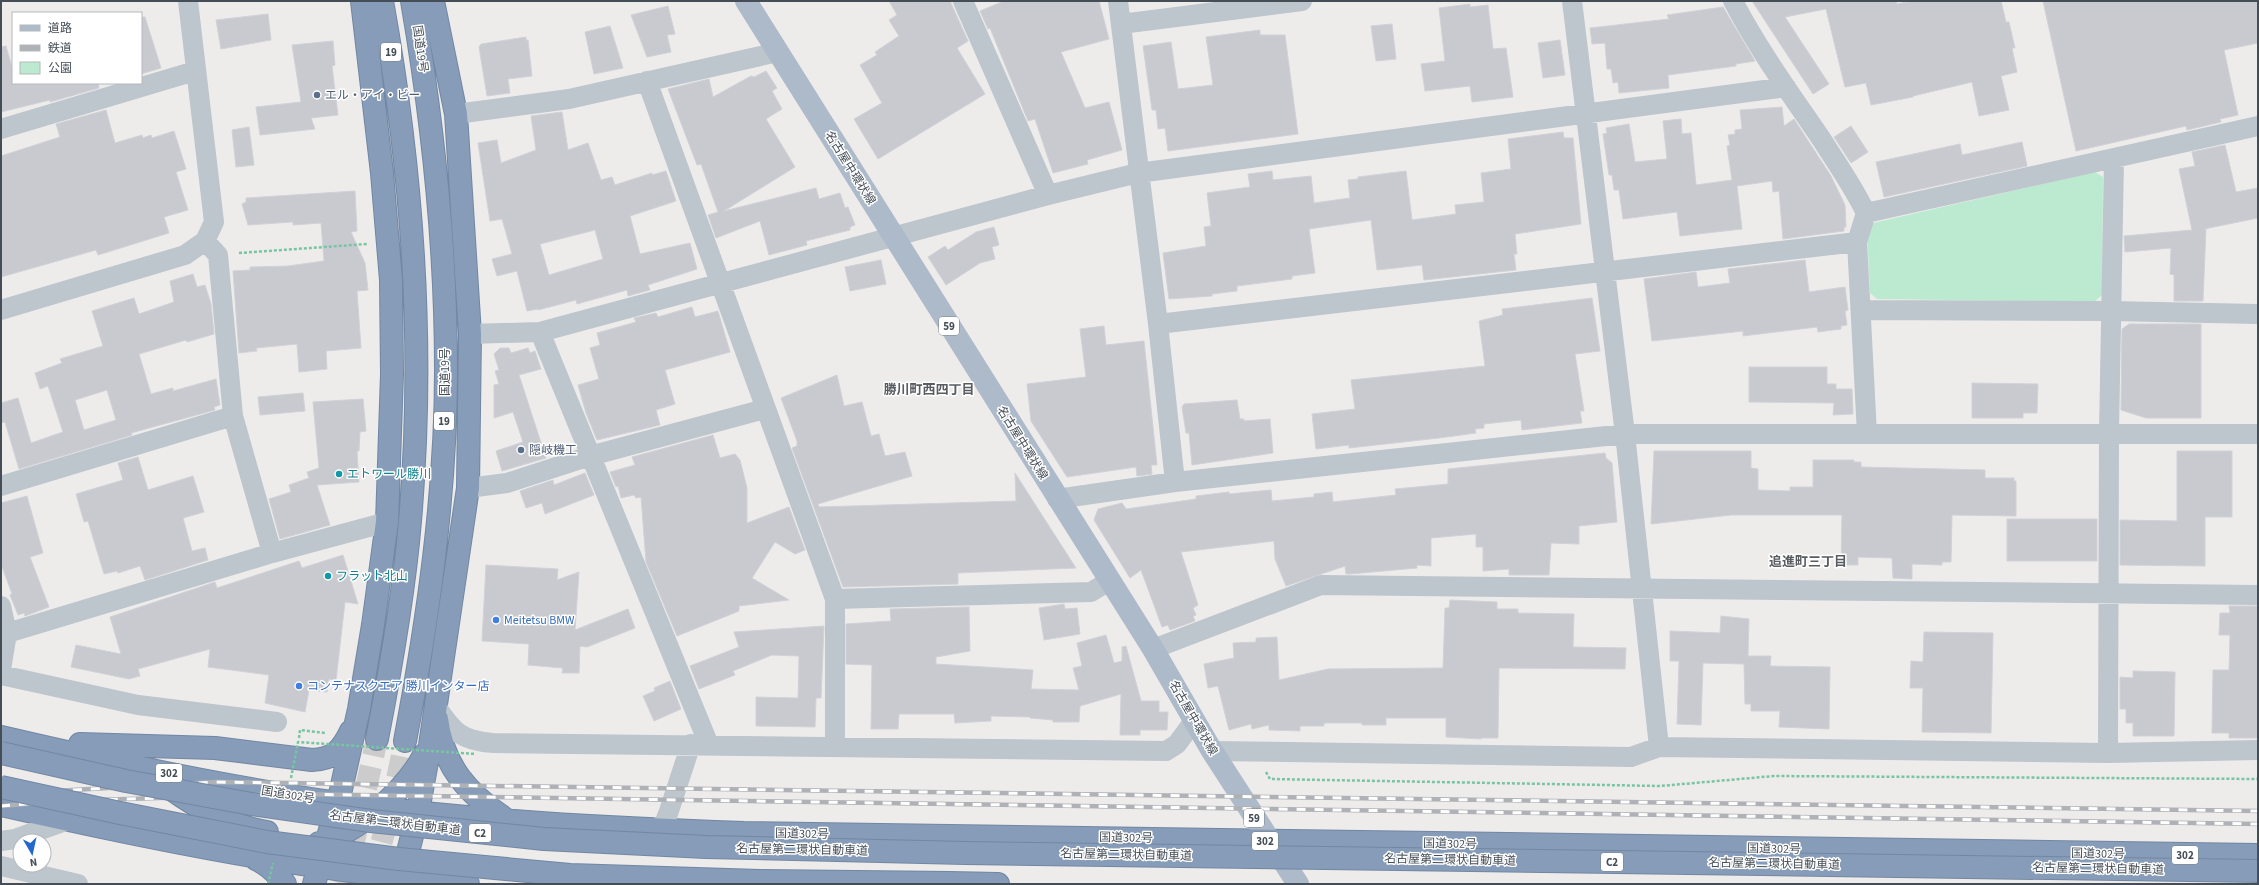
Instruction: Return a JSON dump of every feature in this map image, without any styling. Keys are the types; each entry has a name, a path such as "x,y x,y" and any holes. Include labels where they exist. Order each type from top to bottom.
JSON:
{"highway":[{"path":"362,1 388,242 391,280 392,374 387,522 373,625 356,723 338,803 344,839 358,860 374,879"},
{"name":"19","path":"377,739 392,663 410,521 416,373 416,301 411,221 399,110 382,1"},
{"name":"国道19号","path":"405,741 419,666 432,573 443,448 446,371 441,228 428,107 412,1"},
{"path":"401,881 418,812 430,745 468,488 470,334 456,114 433,1"},
{"path":"436,706 439,730 444,748 460,778 476,798 508,821"},
{"path":"11,739 215,748 312,760 325,759 336,754 345,743 356,723"},
{"name":"国道302号","path":"11,739 142,768 243,788 338,803 508,821 653,830 744,833 1512,846 2112,846 2258,856"},
{"path":"317,876 344,839 380,808 411,775 430,745"},
{"name":"名古屋第二環状自動車道","path":"1,753 126,781 251,804 371,821 537,838 652,845 989,854 2258,871"},
{"path":"142,768 187,801 232,823 259,830 344,839 384,866 401,881"},
{"path":"1,787 120,813 267,842 400,859 570,875 760,881 998,884"},
{"path":"1,805 247,856 317,876 467,884"},
{"path":"247,856 276,854 344,839 418,812"},
{"path":"2112,846 2258,841"},
{"path":"247,856 266,863 277,873 285,884"}],"main road":[{"name":"名古屋中環状線","path":"746,1 1109,582 1153,649 1212,751 1268,841 1298,884"}],"street":[{"path":"188,1 195,71 214,222 212,248 233,416 272,553"},
{"path":"963,1 1048,196"},
{"path":"1118,1 1138,173 1158,324 1175,482"},
{"path":"1121,24 1302,1"},
{"path":"1572,1 1604,273 1625,434 1659,747"},
{"path":"1733,1 1745,24 1856,191 1866,213 1857,242 1867,434"},
{"path":"456,114 569,99 778,52"},
{"path":"1,129 195,71"},
{"path":"647,81 834,599 835,748"},
{"path":"470,334 540,332 1138,173 1786,87"},
{"path":"1866,213 2258,126"},
{"path":"2108,753 2110,311 2114,158"},
{"path":"1158,324 1604,273 1857,242"},
{"path":"1,310 212,248"},
{"path":"1861,310 2110,311 2258,314"},
{"path":"540,332 590,456 700,745 664,824 653,830"},
{"path":"468,488 507,483 590,456 765,409"},
{"path":"1,486 233,416"},
{"path":"1057,499 1175,482 1625,434 2258,434"},
{"path":"4,634 272,553 387,522"},
{"path":"834,599 1090,592 1109,582"},
{"path":"1153,649 1321,585 1641,587 2258,595"},
{"path":"1,606 4,634 1,670"},
{"path":"1,675 138,705 277,722"},
{"path":"436,706 449,726 458,733 478,742 835,748 1166,751 1177,744 1194,720"},
{"path":"1212,751 1631,757 1659,747 2108,753 2258,750"},
{"path":"1,841 15,839 68,820"},
{"path":"1,866 78,884"}],"path":[{"path":"212,248 388,242"},
{"path":"300,730 329,733"},
{"path":"291,778 298,742 476,754"},
{"path":"1254,752 1270,780 1660,786 1774,776 2258,779"}],"green space":[{"path":"2095,172 2103,177 2102,295 2094,302 1877,299 1870,293 1867,231 1873,223"}],"building":[{"path":"889,1 950,1 968,41 957,48 985,94 878,159 854,119 882,103 860,65 877,55 875,52 899,36 889,20 897,15"},
{"path":"1004,1 1099,1 1109,39 1061,52 1085,108 1109,102 1122,150 1087,160 1088,164 1053,173 1035,119 1028,121 990,28 988,29 980,11"},
{"path":"1752,1 1896,1 1897,4 1912,1 2001,1 2006,22 2009,22 2015,48 2012,48 2017,72 2001,76 2009,110 1979,116 1972,82 1913,97 1871,105 1866,83 1845,87 1826,9 1785,17 1829,84 1813,94"},
{"path":"2043,1 2258,1 2258,43 2224,50 2238,115 2220,119 2221,122 2187,130 2186,126 2076,151"},
{"path":"1470,4 1470,7 1488,5 1493,49 1506,48 1513,97 1472,102 1470,86 1425,91 1421,64 1445,61 1439,8"},
{"path":"668,6 675,34 667,35 671,52 647,57 631,15"},
{"path":"1723,7 1755,61 1736,64 1736,66 1668,75 1669,88 1619,93 1618,82 1613,83 1611,69 1607,69 1605,43 1592,44 1590,28 1669,19 1667,15"},
{"path":"268,14 271,40 221,49 216,20"},
{"path":"142,17 145,17 161,68 142,74"},
{"path":"1392,24 1396,59 1376,61 1371,26"},
{"path":"610,26 623,68 594,74 585,32"},
{"path":"1260,30 1260,35 1285,35 1298,134 1168,151 1165,128 1158,129 1156,110 1152,110 1143,46 1171,42 1178,89 1213,85 1206,37"},
{"path":"526,37 526,40 528,40 532,76 508,79 510,93 487,96 479,47 481,44"},
{"path":"1560,40 1565,75 1543,78 1538,43"},
{"path":"333,41 335,65 332,66 338,115 311,118 315,129 260,135 256,107 301,102 292,45"},
{"path":"6,46 12,67 12,84 98,84 99,88 50,102 50,100 1,112 1,47"},
{"path":"766,71 777,88 772,91 782,109 766,119 795,167 724,211 816,188 819,199 840,193 845,208 848,207 855,225 850,227 850,230 806,241 807,245 769,255 760,221 716,238 708,215 718,212 701,164 697,165 668,89 709,79 713,97 751,76 754,77"},
{"path":"1782,107 1784,126 1794,119 1831,176 1845,205 1846,227 1844,227 1844,231 1783,239 1779,191 1773,192 1772,181 1737,186 1742,229 1680,236 1677,212 1623,219 1619,190 1614,190 1612,175 1609,175 1603,134 1607,133 1606,128 1629,124 1635,162 1667,159 1663,121 1681,119 1682,134 1691,133 1696,185 1732,180 1727,146 1730,145 1728,135 1735,134 1735,130 1742,129 1740,110"},
{"path":"106,110 115,143 142,135 143,138 151,135 152,138 174,131 186,169 176,172 188,210 164,217 169,233 98,255 96,250 1,277 1,156 60,137 56,124"},
{"path":"562,112 568,150 588,143 601,180 612,177 615,185 652,173 652,175 666,171 676,201 630,216 640,254 690,243 697,269 648,285 650,290 628,296 627,290 577,304 576,300 538,310 527,311 517,271 497,276 492,259 512,254 502,219 490,221 478,143 497,140 501,163 536,150 531,116","holes":["595,230 603,259 549,275 540,244"]},
{"path":"1851,126 1868,152 1851,163 1834,137"},
{"path":"249,127 254,165 236,167 232,130"},
{"path":"1563,132 1564,138 1573,138 1581,224 1515,234 1517,254 1514,254 1516,270 1424,280 1422,265 1377,270 1371,220 1309,229 1315,273 1292,276 1292,279 1237,286 1237,291 1212,294 1212,296 1169,299 1163,253 1206,246 1204,227 1211,226 1207,193 1250,187 1248,174 1272,171 1273,180 1311,176 1314,203 1350,198 1348,180 1358,179 1358,177 1406,171 1412,220 1456,214 1455,205 1484,202 1481,173 1511,169 1508,139"},
{"path":"2022,142 2027,166 1884,197 1876,162 1960,144 1962,155"},
{"path":"2225,145 2236,192 2258,188 2258,218 2204,229 2206,229 2203,301 2174,301 2174,275 2170,274 2171,248 2125,252 2124,236 2192,230 2179,169 2195,166 2192,152"},
{"path":"355,191 357,231 351,232 365,263 368,290 357,291 361,348 326,351 327,369 299,372 297,344 256,348 257,351 239,353 233,271 250,270 250,267 288,266 324,261 321,223 293,225 293,222 248,225 242,204 246,202 246,198"},
{"path":"994,227 999,245 992,247 995,259 980,263 946,285 928,257 945,246 948,250 976,232"},
{"path":"881,260 886,284 850,291 845,267"},
{"path":"1805,260 1809,292 1845,287 1848,310 1845,311 1847,325 1841,326 1841,329 1818,332 1817,327 1743,336 1743,331 1652,341 1644,279 1696,272 1698,287 1730,283 1728,269"},
{"path":"193,274 197,287 205,285 211,304 214,334 187,342 186,340 139,354 151,394 173,388 173,391 216,379 220,405 214,407 215,410 131,433 132,435 19,469 5,422 1,423 1,403 18,398 31,443 63,432 48,386 40,389 35,373 62,363 60,359 103,346 92,311 134,298 139,314 174,302 170,281","holes":["107,390 116,420 84,430 75,400"]},
{"path":"1592,298 1600,351 1575,354 1584,411 1580,411 1582,423 1522,430 1521,420 1484,424 1484,428 1475,429 1476,433 1349,448 1349,445 1316,449 1312,414 1355,409 1351,380 1485,366 1479,321 1503,315 1502,309"},
{"path":"692,307 695,317 718,311 730,352 665,370 675,404 656,410 660,425 597,440 586,413 578,385 599,379 590,348 600,345 597,333 636,322 634,318 656,313 658,317"},
{"path":"2129,324 2201,324 2201,418 2146,418 2121,410 2122,329"},
{"path":"1104,326 1106,345 1144,341 1157,465 1151,465 1152,474 1137,476 1136,467 1067,477 1031,421 1027,384 1086,377 1080,329"},
{"path":"500,348 509,348 511,353 528,348 530,353 535,351 541,369 519,375 546,458 502,471 496,451 523,442 513,412 494,418 494,385 499,384 495,371 499,370 494,354"},
{"path":"1749,367 1827,367 1827,384 1836,384 1836,389 1852,389 1853,414 1833,415 1834,403 1749,402"},
{"path":"837,375 844,406 862,402 871,436 879,434 885,456 905,452 912,476 818,504 819,507 1016,501 1015,473 1076,568 958,573 958,584 843,587 792,448 797,446 797,441 781,398"},
{"path":"1972,383 2038,384 2037,413 2023,413 2023,418 1972,418"},
{"path":"303,393 305,411 260,415 258,397"},
{"path":"363,399 366,431 360,432 359,451 357,451 359,482 317,485 330,525 280,539 269,499 291,492 289,485 309,478 307,472 319,468 313,402"},
{"path":"1237,400 1240,419 1244,419 1244,421 1270,419 1273,453 1192,465 1189,433 1186,433 1182,407 1184,404"},
{"path":"713,435 720,458 735,454 740,460 747,488 747,523 789,507 805,550 795,554 775,542 752,578 789,600 739,606 739,611 677,636 646,562 641,497 636,498 634,495 621,498 618,486 616,487 610,472 635,465 632,457"},
{"path":"1654,451 1751,451 1751,468 1758,469 1758,490 1790,491 1790,487 1813,487 1813,460 1854,460 1854,462 1861,462 1861,467 1985,470 1985,478 2014,478 2014,481 2016,481 2016,516 1952,515 1951,562 1942,562 1942,565 1912,564 1912,579 1893,578 1892,558 1858,557 1858,565 1841,565 1842,515 1731,515 1651,524"},
{"path":"2177,451 2232,451 2232,517 2205,517 2205,566 2120,565 2120,520 2177,521"},
{"path":"1605,453 1606,458 1612,463 1617,522 1579,526 1579,544 1551,543 1549,575 1509,575 1509,569 1483,571 1483,547 1476,547 1476,534 1431,538 1431,566 1417,565 1417,568 1346,574 1345,566 1286,586 1275,559 1274,541 1181,552 1198,605 1193,608 1196,615 1193,616 1195,621 1170,630 1168,625 1162,627 1141,570 1130,578 1094,520 1098,509 1122,503 1126,509 1196,499 1196,496 1229,492 1229,494 1271,490 1272,501 1314,497 1314,494 1332,492 1333,502 1396,495 1395,489 1448,484 1448,469"},
{"path":"138,457 148,490 193,476 204,512 183,518 192,551 205,548 208,560 145,580 140,566 118,573 117,571 104,574 88,521 84,522 76,494 123,480 118,463"},
{"path":"585,473 594,495 545,514 542,503 526,508 520,491 553,480 554,485"},
{"path":"27,496 43,553 30,557 49,607 25,616 24,613 18,615 10,595 12,594 1,564 1,503"},
{"path":"2007,519 2097,519 2097,561 2007,561"},
{"path":"343,555 358,604 345,602 336,680 329,679 327,692 309,690 305,712 265,703 269,675 208,667 210,649 138,669 140,676 129,679 71,667 76,645 121,654 110,617 215,582 217,588 299,561 302,568"},
{"path":"486,565 558,569 557,580 579,572 575,630 628,609 635,628 587,647 580,646 579,673 562,673 563,668 528,665 529,644 482,641"},
{"path":"1450,600 1497,602 1497,609 1518,609 1518,613 1574,614 1573,647 1626,648 1625,669 1499,668 1498,738 1481,739 1446,737 1446,718 1386,718 1386,725 1362,725 1362,723 1324,723 1324,726 1300,726 1300,731 1269,730 1269,725 1252,729 1251,724 1229,730 1218,686 1208,688 1204,664 1234,658 1233,643 1256,642 1256,638 1277,637 1279,680 1328,669 1443,668 1445,608 1449,608"},
{"path":"1064,604 1065,609 1077,608 1080,634 1044,640 1039,608"},
{"path":"2229,606 2258,606 2258,738 2229,738 2229,733 2212,733 2213,670 2229,670 2230,635 2219,635 2220,613 2230,613"},
{"path":"969,607 970,651 936,657 936,664 1033,670 1031,689 1079,690 1073,668 1082,666 1077,643 1106,635 1114,663 1122,661 1122,647 1126,646 1141,701 1159,701 1159,712 1168,712 1167,730 1140,730 1140,735 1120,735 1121,694 1080,706 1079,722 1053,722 1053,720 1030,717 991,716 991,721 955,723 954,714 899,714 898,729 871,729 872,665 846,664 846,624 891,621 890,609"},
{"path":"1721,616 1749,619 1748,656 1771,656 1770,666 1830,667 1829,729 1779,727 1780,711 1751,711 1751,704 1745,704 1744,664 1703,663 1701,725 1677,724 1679,661 1670,661 1670,631 1720,633"},
{"path":"824,626 821,698 816,698 815,727 756,726 756,697 798,698 799,656 772,655 733,671 735,675 699,689 690,666 739,647 734,632"},
{"path":"1924,632 1993,633 1991,733 1922,732 1923,688 1910,688 1911,661 1923,662"},
{"path":"2133,671 2175,672 2174,736 2133,736 2133,723 2126,723 2126,709 2120,709 2120,677 2133,678"},
{"path":"670,681 681,709 654,721 643,696 655,691 654,688"}],"tunnel":[{"path":"342,884 350,859 377,739"},
{"path":"373,874 392,803 405,741"}],"railway":[{"path":"1,794 215,782 2258,811"},
{"path":"1,806 62,801 290,794 2258,824"}],"place":[{"name":"エル・アイ・ビー","path":"317,95"},
{"name":"隠岐機工","path":"521,450"},
{"name":"エトワール勝川","path":"339,474"},
{"name":"フラット北山","path":"328,576"},
{"name":"Meitetsu BMW","path":"496,620"},
{"name":"コンテナスクエア 勝川インター店","path":"299,686"}],"district":[{"name":"勝川町西四丁目","path":"929,390"},
{"name":"追進町三丁目","path":"1808,562"}]}
